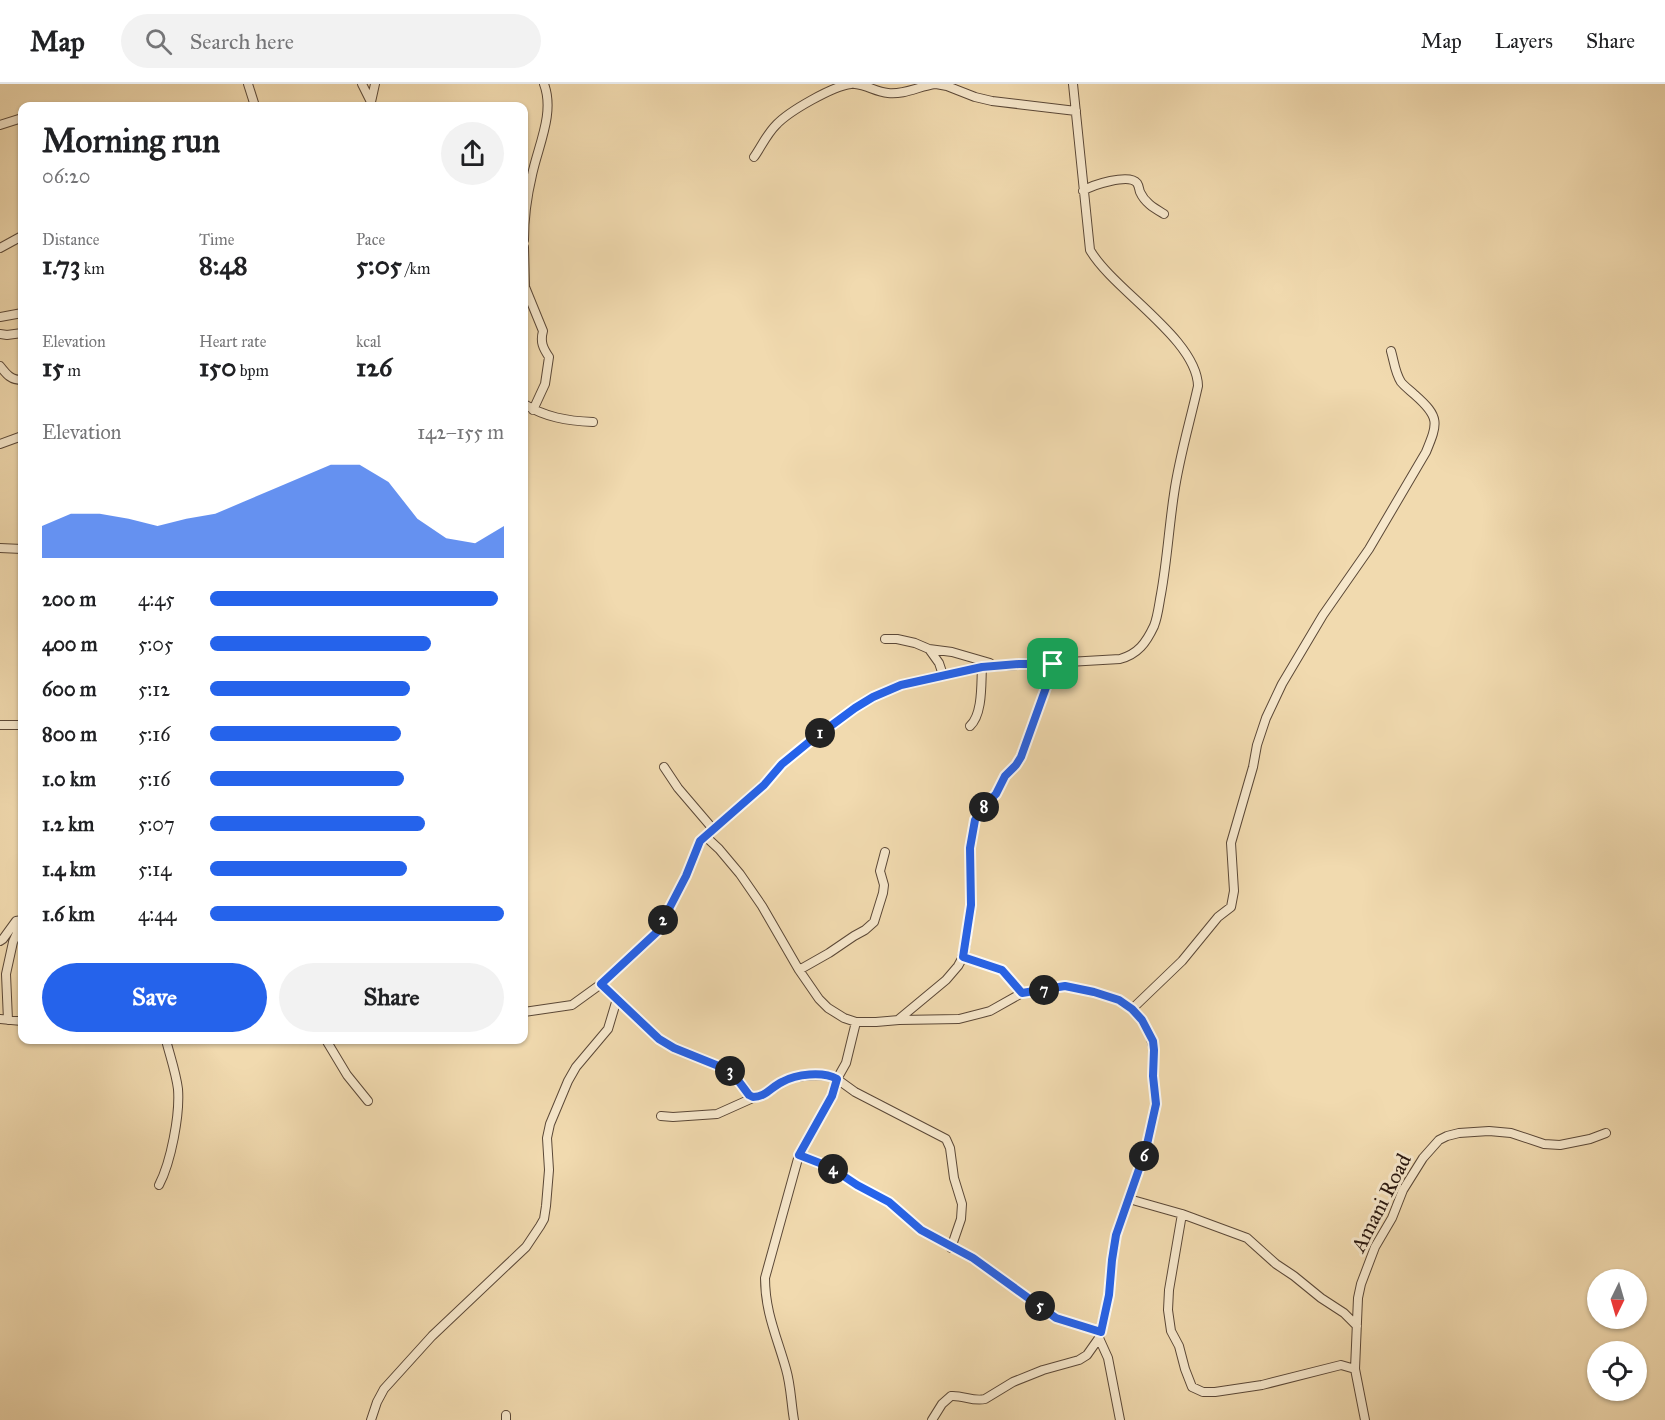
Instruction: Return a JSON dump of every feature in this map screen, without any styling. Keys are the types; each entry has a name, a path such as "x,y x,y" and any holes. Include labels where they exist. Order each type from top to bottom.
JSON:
{"street":[{"path":"248,84 254,102"},
{"path":"362,84 371,102"},
{"path":"372,102 375,84"},
{"path":"528,196 537,150 546,123 548,106 544,84"},
{"path":"754,158 770,132 788,115 837,87 853,84 872,87 883,93 898,93 936,84 992,101 1076,111"},
{"path":"898,93 904,84"},
{"path":"528,1011 572,1005 601,984 657,932 686,876 698,844 705,836 764,785 782,764 855,708 873,697 901,685 982,667 1120,659 1130,657 1145,643 1155,623 1160,601 1168,554 1174,493 1198,386 1198,377 1178,344 1147,310 1106,272 1090,250 1073,84"},
{"path":"0,125 18,119"},
{"path":"1083,191 1100,183 1134,181 1137,182 1144,200 1164,214"},
{"path":"0,248 18,238"},
{"path":"528,297 543,331 541,340 549,357 545,384 533,410"},
{"path":"0,317 18,314"},
{"path":"0,334 18,334"},
{"path":"1132,1009 1182,961 1218,917 1231,906 1234,891 1232,843 1266,718 1282,684 1323,615 1369,549 1433,436 1436,426 1434,417 1426,404 1401,383 1391,351"},
{"path":"0,366 7,376 18,380"},
{"path":"528,407 555,418 592,422"},
{"path":"0,444 18,437"},
{"path":"0,548 18,549"},
{"path":"885,639 915,643 929,649 952,652 996,665"},
{"path":"929,649 939,663 943,675"},
{"path":"898,1020 946,980 963,957 971,905 970,848 975,820 1021,757 1053,664"},
{"path":"970,726 978,713 982,667"},
{"path":"0,725 18,725"},
{"path":"664,766 678,788 713,829"},
{"path":"705,836 740,874 819,999 844,1018 856,1022 959,1019 990,1011 1022,993 1065,986 1119,1000 1142,1020 1153,1041 1156,1104 1146,1149 1116,1235 1109,1295 1100,1335 1088,1355 1013,1382 985,1400 951,1396 942,1404 932,1420"},
{"path":"799,970 865,930 874,922 883,893 884,885 880,871 885,852"},
{"path":"0,941 18,921"},
{"path":"4,1019 6,974 18,930"},
{"path":"963,957 1002,970 1022,993"},
{"path":"601,984 666,1044 731,1071 749,1095 755,1097"},
{"path":"371,1420 384,1389 432,1336 526,1247 540,1226 544,1219 546,1206 549,1170 547,1138 550,1124 572,1074 586,1053 608,1029 617,999"},
{"path":"794,1420 786,1368 765,1297 765,1278 799,1155 832,1096 837,1079 849,1057 856,1022"},
{"path":"159,1185 167,1171 179,1106 178,1088 167,1044"},
{"path":"328,1044 368,1101"},
{"path":"662,1116 717,1114 755,1097 765,1095 784,1080 796,1077 826,1075 837,1079 855,1092 948,1141 954,1178 962,1204 961,1219 951,1248"},
{"name":"Amani Road","path":"1365,1420 1355,1369 1358,1298 1361,1284 1375,1247 1392,1218 1402,1190 1423,1158 1439,1140 1447,1136 1489,1131 1511,1133 1544,1144 1560,1145 1606,1133"},
{"path":"799,1155 830,1167 889,1202 921,1230 973,1258 1056,1318 1100,1335 1108,1358 1120,1420"},
{"path":"1129,1199 1182,1214 1247,1238 1276,1264 1321,1299 1344,1313 1357,1326"},
{"path":"1182,1214 1169,1290 1168,1310 1171,1331 1179,1346 1192,1387 1203,1392 1215,1392 1263,1385 1341,1365 1355,1369"}],"route":[{"path":"1053,664 1021,757 1005,776 992,800 983,807 975,820 970,848 970,917 963,957 1002,970 1022,993 1065,986 1119,1000 1142,1020 1153,1041 1156,1104 1151,1132 1116,1235 1109,1295 1101,1332 1056,1318 973,1258 921,1230 889,1202 830,1167 799,1155 832,1096 837,1079 826,1075 789,1078 765,1095 753,1097 731,1071 674,1048 659,1039 601,984 657,932 686,876 700,841 764,785 782,764 855,708 901,685 943,675 982,667 1053,664"}]}
